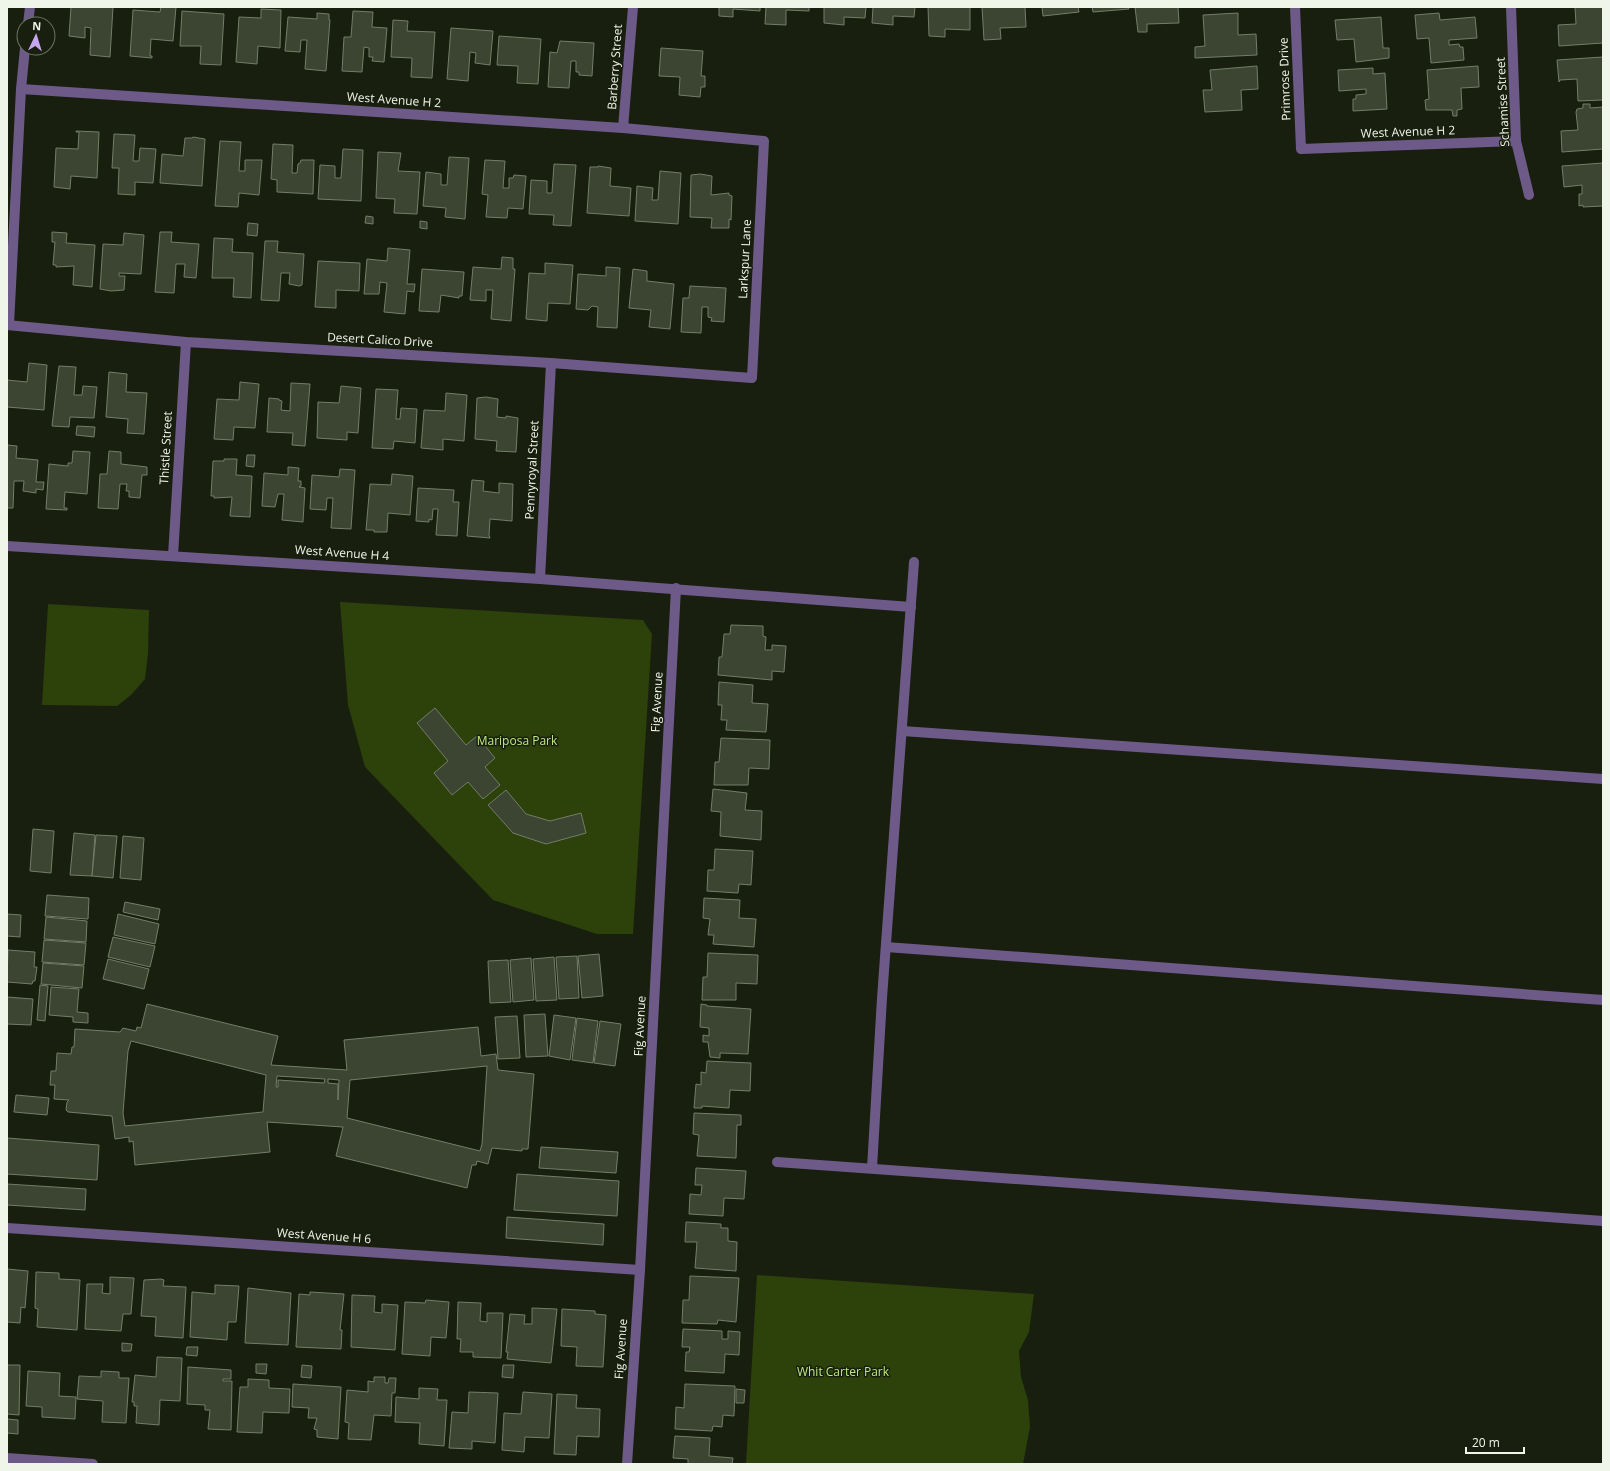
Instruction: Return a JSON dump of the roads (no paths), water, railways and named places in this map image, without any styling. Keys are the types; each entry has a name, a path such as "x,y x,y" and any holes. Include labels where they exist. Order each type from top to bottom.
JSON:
{"street":[{"name":"Barberry Street","path":"623,128 632,7"},
{"name":"Primrose Drive","path":"1295,7 1301,149"},
{"name":"Schamise Street","path":"1511,7 1516,141 1529,195"},
{"path":"8,325 21,89 24,56"},
{"name":"West Avenue H 2","path":"21,89 623,128 764,141"},
{"name":"Larkspur Lane","path":"752,378 764,141"},
{"name":"West Avenue H 2","path":"1301,149 1516,141"},
{"name":"Desert Calico Drive","path":"8,325 186,342 551,363 752,378"},
{"name":"Thistle Street","path":"173,556 186,342"},
{"name":"Pennyroyal Street","path":"540,579 551,363"},
{"name":"West Avenue H 4","path":"7,546 676,588 911,607"},
{"path":"872,1168 886,948 914,562"},
{"name":"Fig Avenue","path":"627,1464 640,1270 676,588"},
{"path":"902,731 1603,779"},
{"path":"886,948 1603,1000"},
{"path":"777,1162 1603,1221"},
{"name":"West Avenue H 6","path":"7,1228 640,1270"},
{"path":"7,1458 94,1464"}],"park label":[{"name":"Mariposa Park","path":"517,741"},
{"name":"Whit Carter Park","path":"843,1372"}]}
